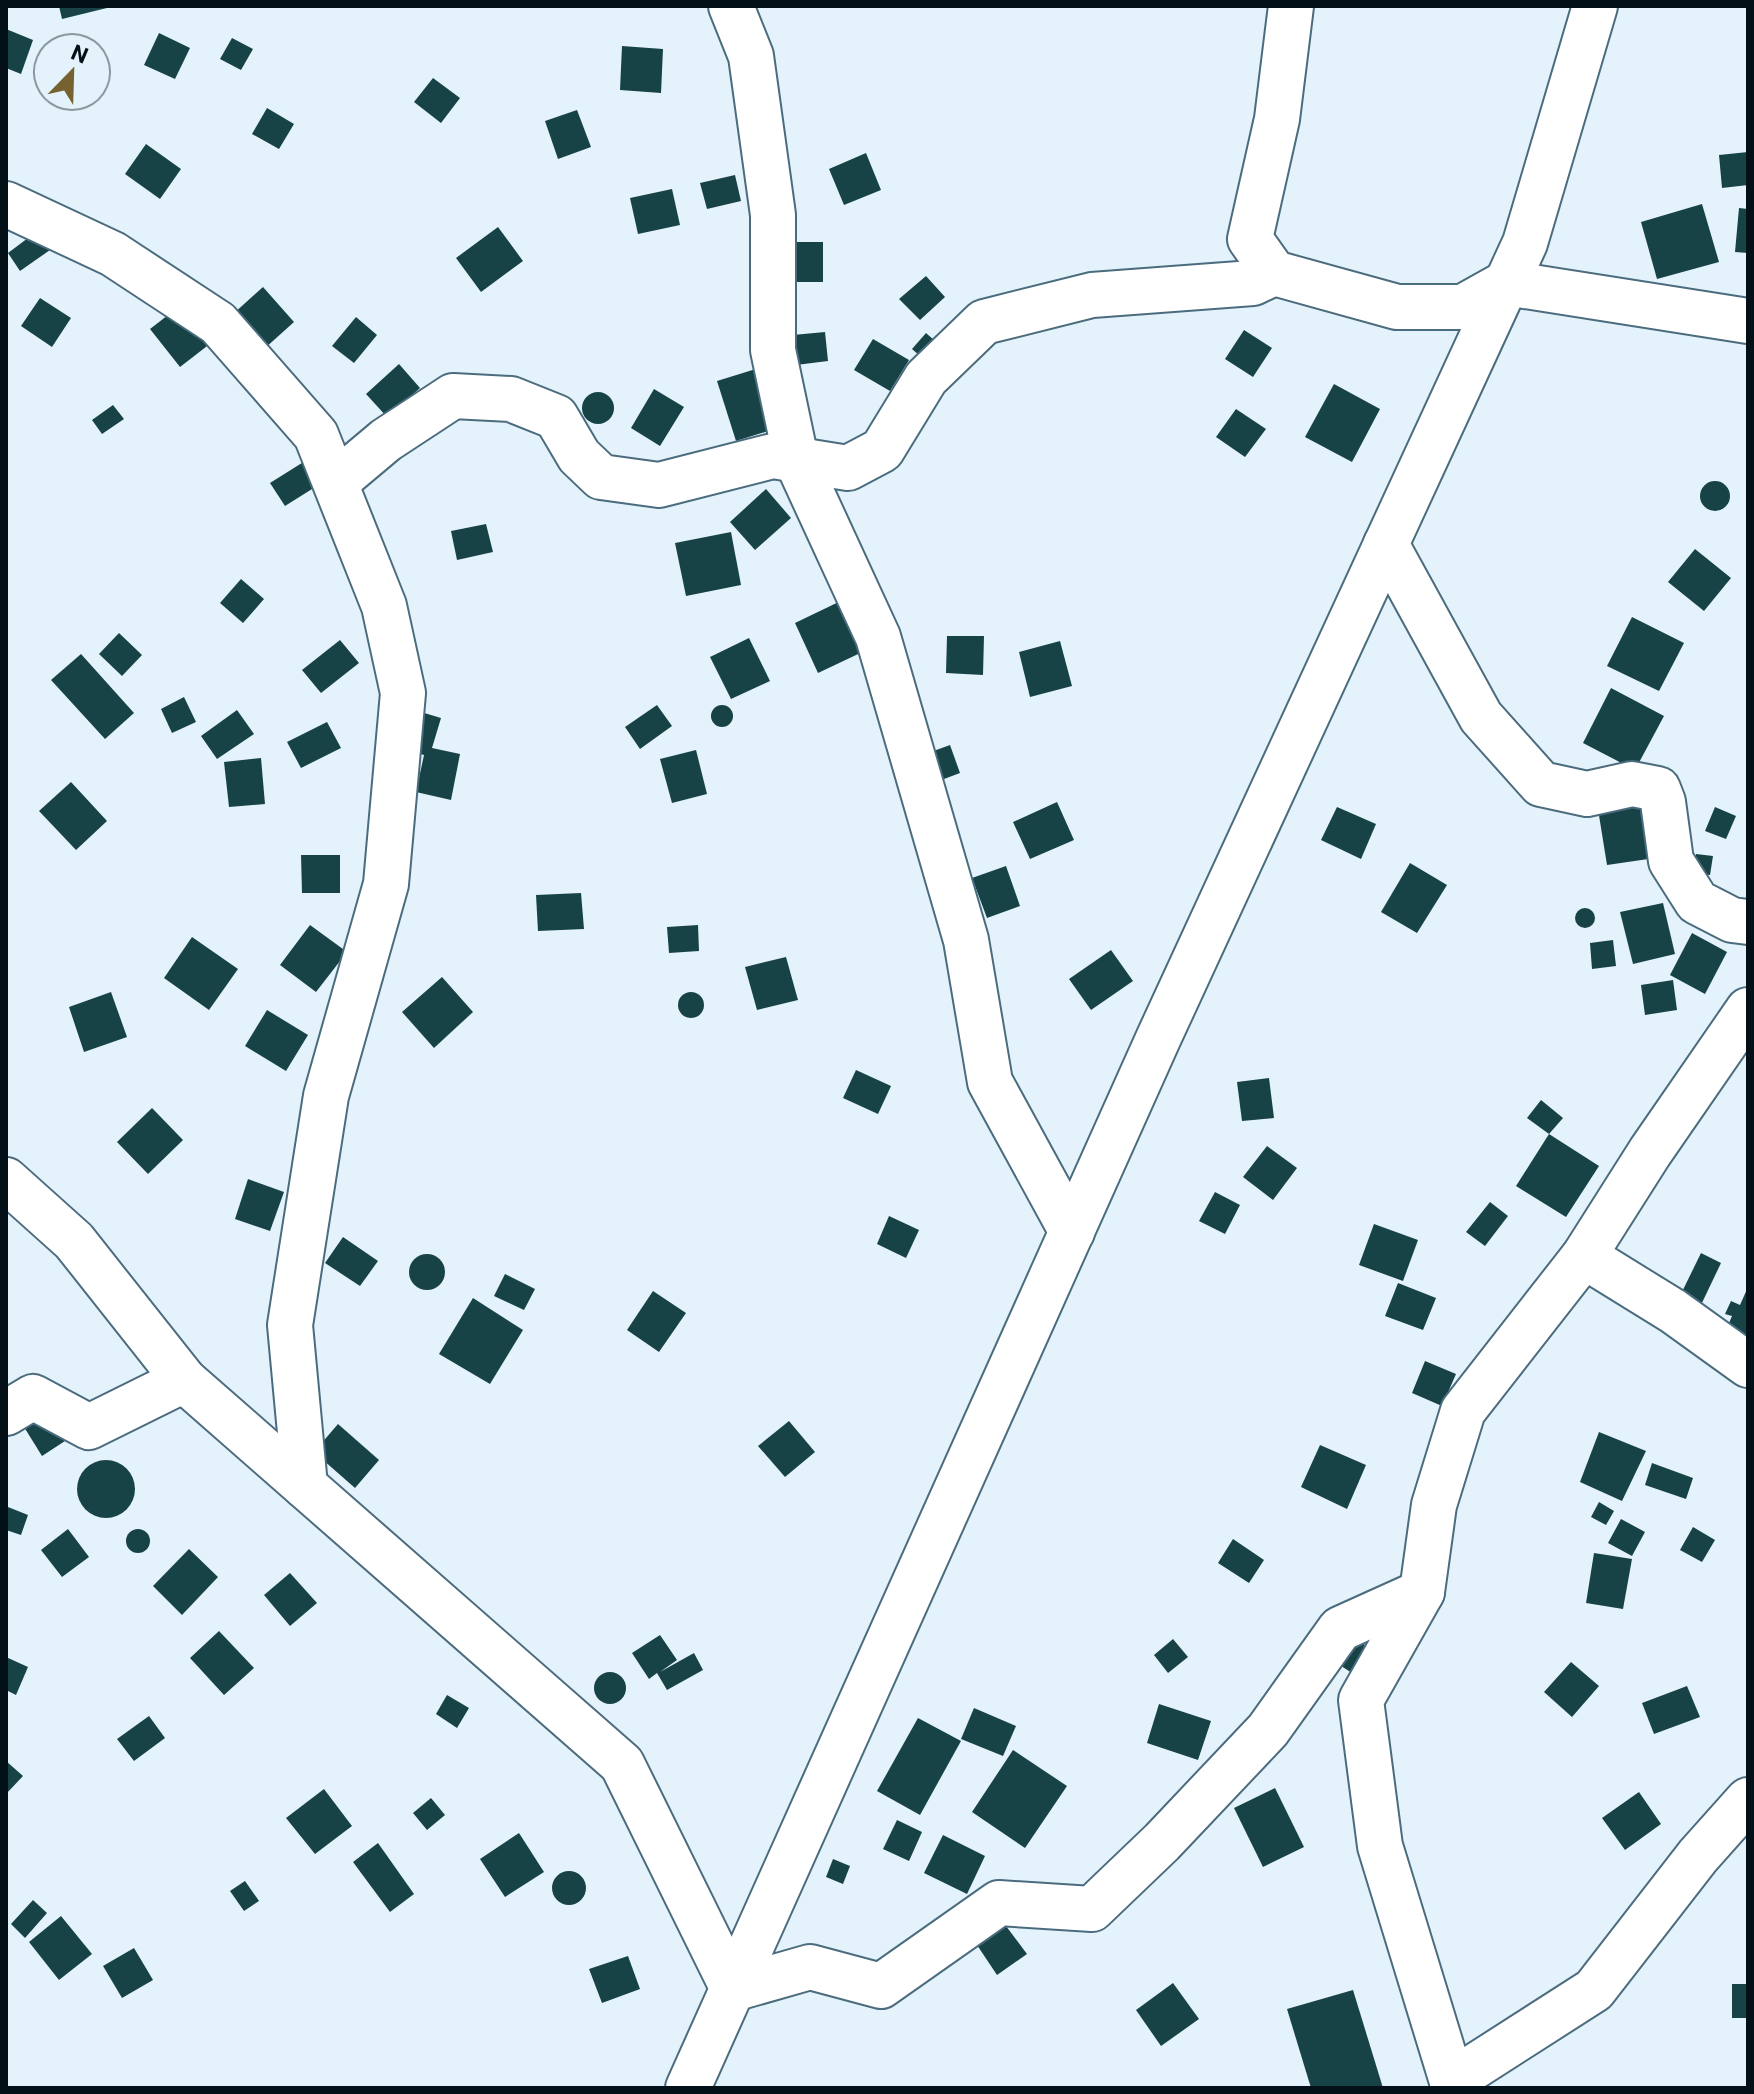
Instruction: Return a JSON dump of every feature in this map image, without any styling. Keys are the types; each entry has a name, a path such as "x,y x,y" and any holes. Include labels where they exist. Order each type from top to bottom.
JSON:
{"street":[{"path":"731,6 751,56 773,215 773,350 796,459 878,637 966,940 990,1082 1072,1232"},
{"path":"1291,6 1277,119 1250,239 1274,273 1397,307 1463,307 1506,283 1748,321"},
{"path":"688,2088 1072,1232 1525,243 1595,6"},
{"path":"6,204 113,254 218,323 316,435 384,606 403,693 386,884 326,1096 290,1325 305,1486"},
{"path":"336,482 386,440 453,396 511,399 556,417 579,456 601,477 659,485 773,456 848,468 882,450 926,378 984,322 1092,295 1253,283 1274,273"},
{"path":"1386,544 1481,717 1541,784 1587,794 1632,784 1658,789 1663,802 1671,861 1697,902 1732,920 1748,922"},
{"path":"1748,1010 1650,1152 1584,1256 1463,1411 1434,1505 1422,1592 1361,1700 1380,1846 1453,2085 1594,1990 1698,1856 1748,1800"},
{"path":"6,1180 74,1241 184,1380 622,1764 733,1989"},
{"path":"1584,1256 1673,1311 1748,1365"},
{"path":"6,1413 33,1397 89,1427 184,1380"},
{"path":"733,1989 810,1967 881,1986 999,1903 1092,1909 1162,1842 1268,1730 1340,1629 1422,1592"}],"building":[{"path":"59,6 111,6 111,7 62,19"},
{"path":"6,29 32,40 32,43 21,74 6,68"},
{"path":"159,33 190,48 175,79 144,65"},
{"path":"232,38 253,49 241,70 220,59"},
{"path":"622,46 663,49 661,93 620,90"},
{"path":"433,78 460,98 441,123 414,102"},
{"path":"267,108 294,124 279,149 252,134"},
{"path":"577,110 591,147 558,159 545,121"},
{"path":"146,144 181,169 160,199 125,174"},
{"path":"1748,152 1748,185 1722,188 1719,155"},
{"path":"866,153 881,190 844,205 829,169"},
{"path":"735,175 741,201 707,209 700,183"},
{"path":"672,189 680,225 638,234 630,198"},
{"path":"1702,204 1719,262 1657,279 1641,222"},
{"path":"1739,208 1748,209 1748,253 1735,252"},
{"path":"498,227 523,261 481,292 456,258"},
{"path":"36,232 50,250 20,271 8,253"},
{"path":"797,242 823,242 823,282 796,282"},
{"path":"926,276 945,297 920,320 899,299"},
{"path":"263,287 294,322 264,349 233,314"},
{"path":"40,298 71,318 52,347 21,326"},
{"path":"181,305 211,343 180,367 150,329"},
{"path":"356,317 377,335 354,363 332,346"},
{"path":"1244,330 1272,348 1253,377 1225,359"},
{"path":"825,332 828,361 796,365 793,335"},
{"path":"926,333 943,348 929,364 912,349"},
{"path":"873,339 909,360 890,391 854,370"},
{"path":"399,364 420,388 387,417 366,394"},
{"path":"759,368 778,428 736,441 717,381"},
{"path":"1334,384 1380,409 1352,462 1305,437"},
{"path":"654,389 684,407 660,446 631,428"},
{"path":"598,392 609,397 614,408 609,419 598,424 587,419 582,408 587,397"},
{"path":"113,405 124,419 102,434 92,420"},
{"path":"1236,409 1266,429 1245,457 1216,437"},
{"path":"313,456 328,479 285,506 270,483"},
{"path":"1715,481 1726,485 1730,496 1726,507 1715,511 1704,507 1700,496 1704,485"},
{"path":"766,489 791,518 755,550 730,522"},
{"path":"486,524 493,552 457,560 451,531"},
{"path":"731,532 741,585 686,596 675,543"},
{"path":"1695,549 1731,578 1704,611 1668,582"},
{"path":"241,579 264,599 243,623 220,603"},
{"path":"849,597 873,647 818,673 795,623"},
{"path":"1632,617 1684,643 1659,691 1607,666"},
{"path":"119,633 142,655 122,676 99,654"},
{"path":"947,636 984,636 983,675 946,673"},
{"path":"749,638 770,681 731,699 710,657"},
{"path":"340,640 359,663 321,693 302,670"},
{"path":"1060,641 1072,686 1030,697 1019,652"},
{"path":"81,654 134,713 105,739 51,680"},
{"path":"1611,688 1664,716 1635,770 1583,743"},
{"path":"184,697 196,722 172,733 161,709"},
{"path":"657,705 672,726 640,749 625,727"},
{"path":"722,705 730,708 733,716 730,724 722,727 714,724 711,716 714,708"},
{"path":"237,710 254,734 217,759 201,736"},
{"path":"421,712 441,718 432,748 460,754 451,800 416,792 424,755 410,751"},
{"path":"327,722 341,748 301,768 287,742"},
{"path":"950,745 960,773 928,785 917,757"},
{"path":"696,750 707,794 672,803 660,759"},
{"path":"261,758 265,804 229,807 224,762"},
{"path":"71,782 107,821 76,850 39,811"},
{"path":"1653,795 1662,857 1607,865 1597,803"},
{"path":"1057,802 1074,840 1030,859 1013,822"},
{"path":"1337,807 1376,824 1361,859 1321,840"},
{"path":"1715,807 1736,816 1726,839 1705,831"},
{"path":"1696,854 1713,856 1710,875 1693,873"},
{"path":"301,855 340,855 340,893 302,893"},
{"path":"1410,863 1447,885 1417,933 1381,912"},
{"path":"1006,866 1020,906 987,918 972,878"},
{"path":"581,893 584,929 538,931 536,895"},
{"path":"1663,903 1675,954 1633,964 1620,912"},
{"path":"1585,908 1592,911 1595,918 1592,925 1585,928 1578,925 1575,918 1578,911"},
{"path":"310,925 347,952 316,992 280,965"},
{"path":"698,925 699,951 669,953 667,927"},
{"path":"1692,933 1727,952 1705,994 1670,975"},
{"path":"192,937 238,969 209,1010 164,978"},
{"path":"1613,940 1616,966 1592,969 1590,943"},
{"path":"1111,950 1133,981 1091,1010 1069,979"},
{"path":"786,957 798,1000 757,1010 745,967"},
{"path":"442,977 473,1012 434,1048 402,1012"},
{"path":"1673,980 1677,1010 1645,1015 1641,985"},
{"path":"111,992 127,1037 84,1052 69,1007"},
{"path":"691,992 700,996 704,1005 700,1014 691,1018 682,1014 678,1005 682,996"},
{"path":"267,1010 308,1035 286,1071 245,1046"},
{"path":"856,1070 891,1086 878,1114 843,1098"},
{"path":"1269,1078 1274,1118 1242,1121 1237,1082"},
{"path":"1541,1100 1563,1118 1549,1134 1527,1118"},
{"path":"152,1108 183,1140 148,1174 117,1142"},
{"path":"1549,1134 1599,1166 1566,1217 1516,1186"},
{"path":"1267,1146 1297,1168 1273,1200 1243,1177"},
{"path":"248,1179 284,1192 270,1231 235,1219"},
{"path":"1215,1192 1240,1205 1225,1234 1199,1221"},
{"path":"1490,1202 1508,1216 1485,1246 1466,1232"},
{"path":"889,1216 919,1230 906,1258 877,1244"},
{"path":"1374,1224 1418,1240 1403,1281 1359,1265"},
{"path":"343,1237 378,1261 360,1286 325,1263"},
{"path":"1701,1253 1721,1263 1700,1307 1679,1298"},
{"path":"427,1254 440,1259 445,1272 440,1285 427,1290 414,1285 409,1272 414,1259"},
{"path":"505,1274 535,1289 524,1310 494,1296"},
{"path":"1398,1283 1436,1298 1423,1330 1385,1316"},
{"path":"1748,1287 1748,1338 1726,1330 1732,1316 1725,1314 1731,1301 1740,1305"},
{"path":"653,1291 686,1313 659,1352 627,1330"},
{"path":"473,1298 523,1330 490,1384 439,1354"},
{"path":"1425,1361 1456,1374 1442,1406 1412,1393"},
{"path":"47,1412 65,1441 42,1456 24,1427"},
{"path":"789,1421 815,1452 785,1477 758,1446"},
{"path":"338,1424 379,1460 355,1488 314,1452"},
{"path":"1599,1432 1646,1451 1622,1501 1580,1482"},
{"path":"1320,1445 1366,1465 1347,1509 1301,1487"},
{"path":"106,1460 127,1468 135,1489 127,1510 106,1518 85,1510 77,1489 85,1468"},
{"path":"1652,1463 1693,1478 1686,1499 1645,1485"},
{"path":"1599,1502 1614,1511 1606,1525 1591,1517"},
{"path":"8,1507 28,1515 21,1535 6,1530"},
{"path":"1621,1519 1645,1532 1632,1556 1608,1543"},
{"path":"1693,1527 1715,1540 1702,1562 1680,1550"},
{"path":"68,1529 89,1557 62,1577 41,1550"},
{"path":"138,1529 146,1533 150,1541 146,1549 138,1553 130,1549 126,1541 130,1533"},
{"path":"1233,1539 1264,1560 1249,1583 1218,1563"},
{"path":"189,1549 218,1577 182,1615 153,1586"},
{"path":"1594,1553 1632,1559 1623,1609 1586,1603"},
{"path":"290,1573 317,1603 290,1626 264,1595"},
{"path":"219,1631 254,1668 224,1695 190,1658"},
{"path":"1346,1633 1371,1649 1355,1675 1329,1658"},
{"path":"660,1635 677,1660 660,1672 694,1653 703,1670 667,1690 657,1673 649,1679 632,1653"},
{"path":"1173,1639 1188,1657 1168,1673 1154,1655"},
{"path":"6,1657 28,1667 16,1695 6,1690"},
{"path":"1571,1662 1599,1686 1572,1717 1544,1692"},
{"path":"610,1672 622,1676 626,1688 622,1700 610,1704 598,1700 594,1688 598,1676"},
{"path":"1687,1686 1700,1717 1654,1734 1642,1703"},
{"path":"447,1695 469,1708 457,1728 436,1714"},
{"path":"1159,1704 1211,1721 1198,1760 1147,1743"},
{"path":"974,1708 1016,1726 1003,1756 961,1739"},
{"path":"149,1716 165,1738 134,1761 117,1739"},
{"path":"918,1718 961,1741 920,1815 877,1791"},
{"path":"1013,1750 1067,1786 1025,1848 972,1812"},
{"path":"6,1761 23,1776 6,1794"},
{"path":"1275,1788 1304,1847 1263,1867 1234,1808"},
{"path":"324,1789 352,1826 315,1854 286,1818"},
{"path":"1639,1792 1661,1824 1625,1850 1602,1818"},
{"path":"431,1798 445,1815 427,1830 413,1813"},
{"path":"897,1820 922,1832 909,1861 883,1849"},
{"path":"519,1833 544,1872 505,1897 480,1859"},
{"path":"943,1835 985,1856 967,1894 924,1873"},
{"path":"378,1843 414,1894 390,1912 353,1862"},
{"path":"833,1859 850,1866 843,1884 826,1877"},
{"path":"569,1871 581,1876 586,1888 581,1900 569,1905 557,1900 552,1888 557,1876"},
{"path":"245,1881 259,1901 244,1911 230,1891"},
{"path":"33,1900 47,1913 25,1938 11,1924"},
{"path":"61,1916 92,1954 59,1980 29,1942"},
{"path":"1006,1926 1027,1954 997,1975 977,1945"},
{"path":"134,1948 153,1980 122,1998 103,1966"},
{"path":"628,1956 640,1989 602,2003 589,1969"},
{"path":"1173,1983 1199,2019 1161,2046 1136,2010"},
{"path":"1732,1984 1748,1984 1748,2018 1732,2018"},
{"path":"1353,1990 1383,2088 1311,2088 1287,2009"}]}
